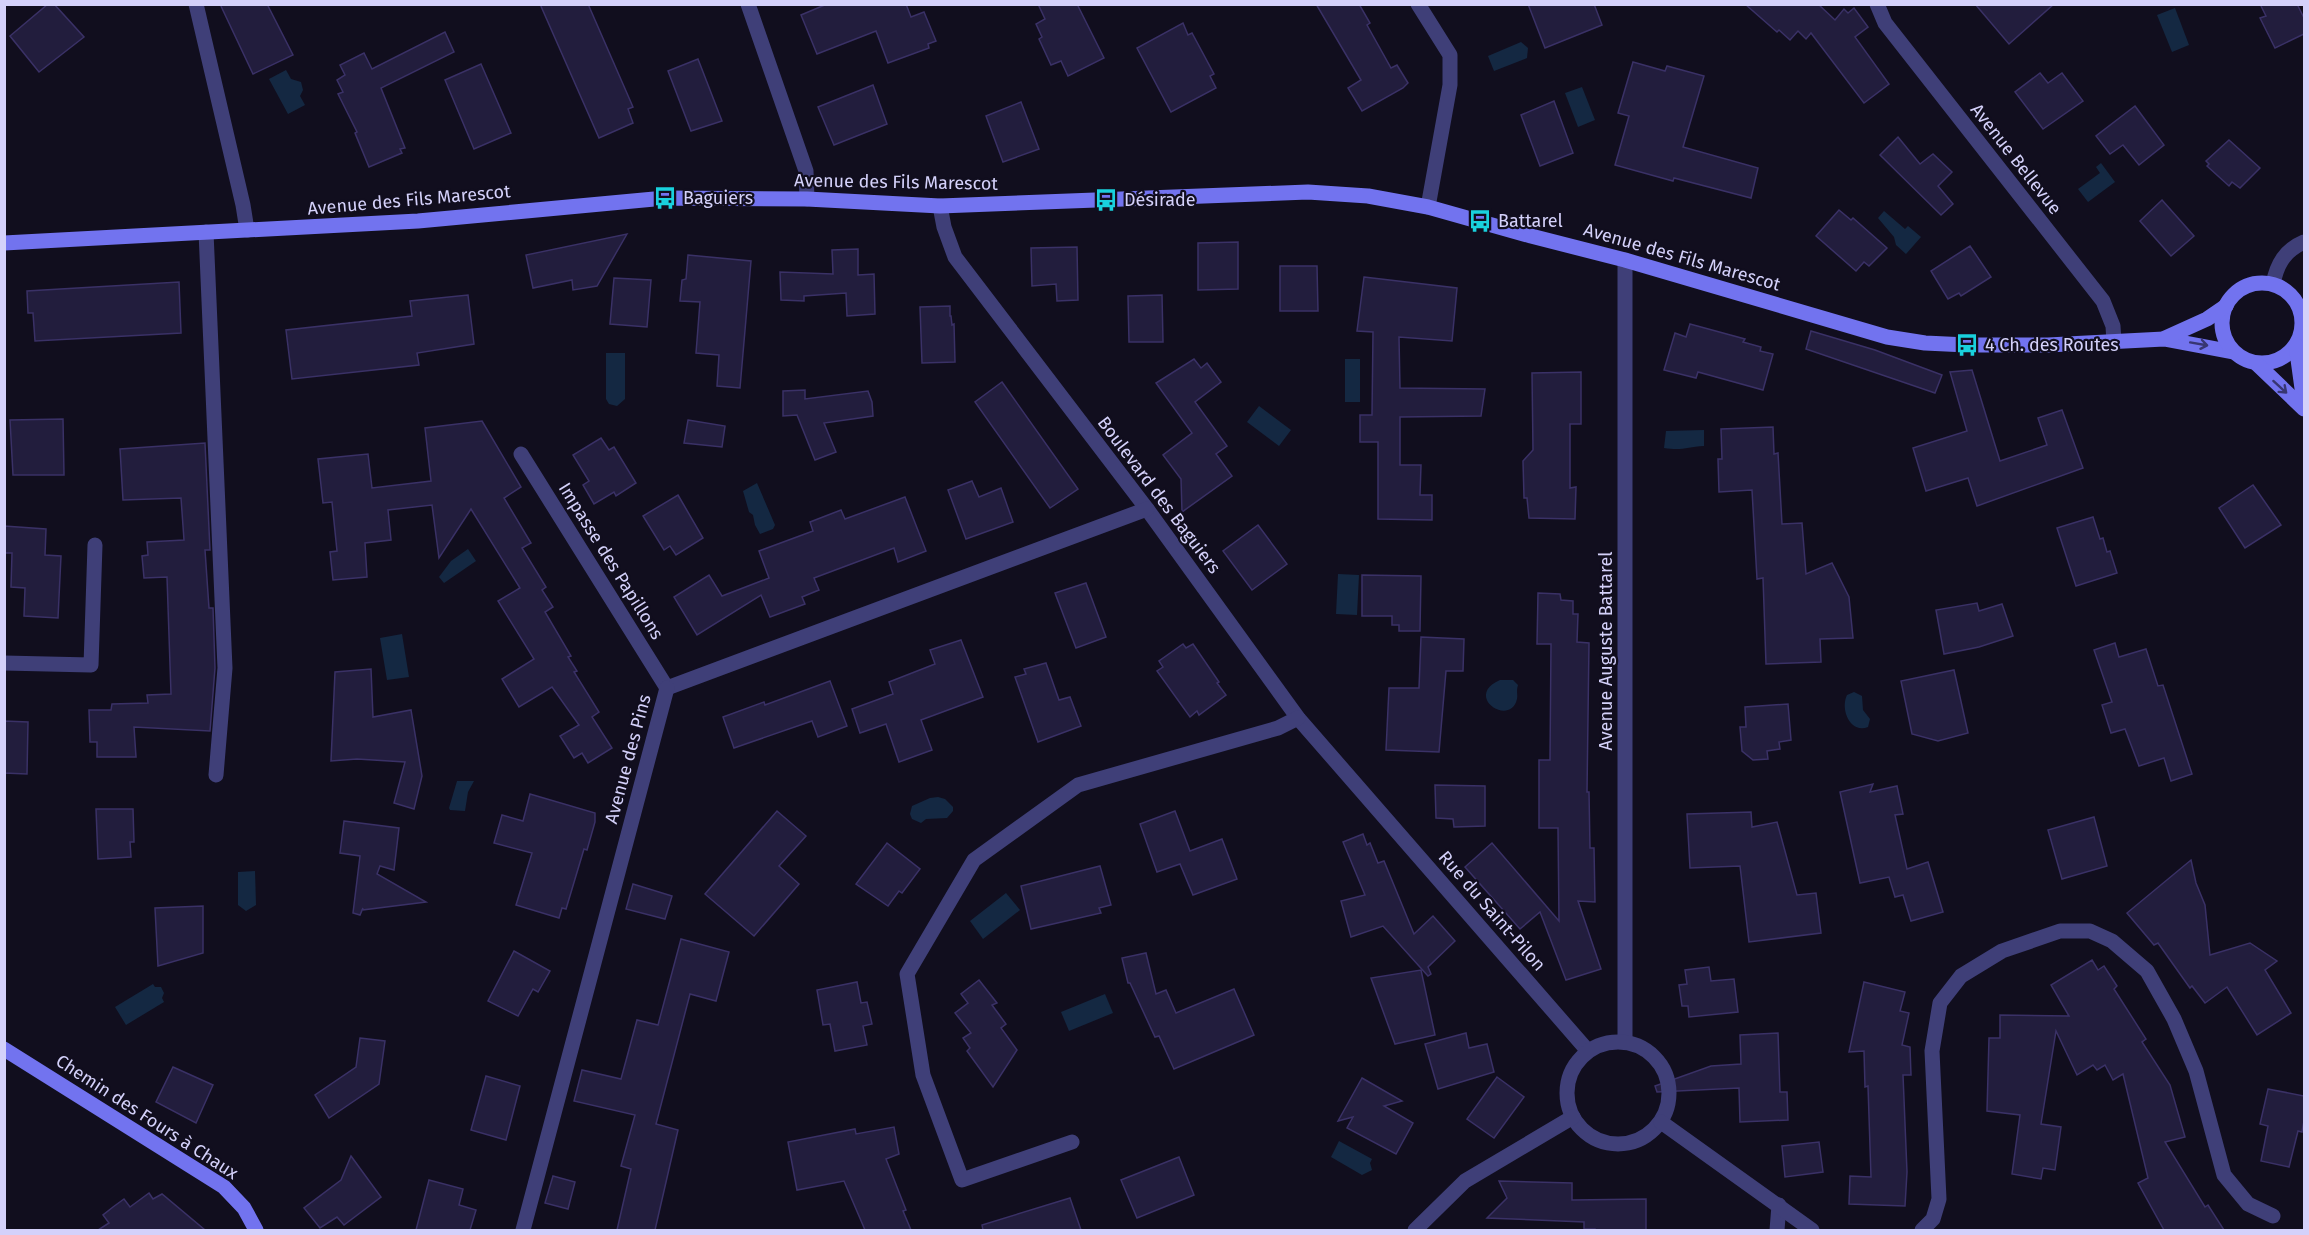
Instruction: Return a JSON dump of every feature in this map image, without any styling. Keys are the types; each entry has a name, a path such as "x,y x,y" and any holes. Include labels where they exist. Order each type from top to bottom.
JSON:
{"street":[{"path":"196,4 247,230"},
{"path":"748,4 806,171 807,199"},
{"path":"1418,4 1450,55 1450,85 1428,207"},
{"name":"Avenue Bellevue","path":"1877,4 1885,23 2103,301 2113,326 2114,342"},
{"name":"Avenue des Fils Marescot","path":"4,243 418,221 665,198 807,199 940,206 1308,192 1368,196 1428,207 1625,260 1887,337 1925,343 1967,345 2164,339 2233,352"},
{"name":"Boulevard des Baguiers","path":"940,206 944,227 955,257 1147,508 1298,718 1367,797"},
{"path":"206,232 225,668 216,775"},
{"path":"2273,284 2282,258 2304,242"},
{"name":"Avenue Auguste Battarel","path":"1625,260 1625,1042"},
{"path":"2261,283 2273,284 2286,291 2296,302 2302,316 2302,331 2289,354 2279,360 2257,364 2248,362 2233,352 2226,342 2222,330 2222,318 2226,306 2240,289 2261,283"},
{"name":"Avenue des Fils Marescot","path":"2164,339 2207,319 2226,306"},
{"path":"2296,345 2304,403"},
{"path":"2257,364 2304,408"},
{"name":"Impasse des Papillons","path":"521,454 667,688"},
{"name":"Avenue des Pins","path":"523,1230 667,688 1147,508"},
{"path":"4,663 91,665 95,545"},
{"path":"1072,1142 962,1180 923,1075 907,974 974,860 1078,785 1278,728 1298,718"},
{"name":"Rue du Saint-Pilon","path":"1367,797 1588,1051"},
{"path":"1922,1230 1934,1219 1940,1199 1932,1051 1940,1003 1961,976 2002,951 2060,931 2090,931 2112,941 2147,971 2174,1019 2196,1071 2224,1175 2248,1204 2273,1216"},
{"path":"1625,1042 1640,1046 1662,1065 1668,1079 1670,1094 1661,1122 1649,1134 1633,1142 1615,1144 1598,1140 1584,1130 1573,1117 1568,1103 1567,1088 1578,1061 1588,1051 1600,1045 1625,1042"},
{"name":"Chemin des Fours à Chaux","path":"4,1049 224,1186 244,1208 256,1230"},
{"path":"1415,1230 1465,1181 1573,1117"},
{"path":"1661,1122 1812,1230"},
{"path":"1777,1230 1779,1205"}],"water":[{"path":"2175,8 2189,45 2172,52 2157,15"},
{"path":"1521,42 1528,48 1527,58 1494,71 1488,56"},
{"path":"286,70 291,79 301,82 303,90 300,96 305,105 288,114 269,79"},
{"path":"1582,87 1595,120 1578,127 1565,93"},
{"path":"2101,163 2115,182 2088,202 2078,189 2100,173 2096,167"},
{"path":"1884,211 1905,229 1908,226 1921,237 1906,254 1896,245 1894,237 1878,218"},
{"path":"606,353 625,353 625,399 617,406 609,404 606,399"},
{"path":"1345,359 1360,359 1360,402 1345,402"},
{"path":"1259,406 1291,430 1279,446 1247,422"},
{"path":"1704,430 1704,446 1664,448 1666,431"},
{"path":"757,483 775,525 773,529 760,534 753,515 749,512 743,491"},
{"path":"468,549 476,561 444,583 439,577 451,561"},
{"path":"1338,574 1359,575 1357,615 1336,614"},
{"path":"402,634 409,677 387,680 380,638"},
{"path":"1500,680 1513,680 1518,685 1517,699 1513,707 1506,711 1499,710 1487,701 1486,694 1490,687"},
{"path":"1854,692 1862,696 1863,710 1870,719 1868,727 1856,727 1848,719 1845,701 1847,695"},
{"path":"457,781 474,781 468,792 465,811 449,808"},
{"path":"938,797 945,799 953,807 953,811 947,818 926,819 921,823 912,819 910,814 912,806"},
{"path":"255,871 256,905 246,911 238,905 238,872"},
{"path":"1006,893 1020,910 983,939 970,921"},
{"path":"153,984 155,987 161,987 164,1002 126,1025 115,1007"},
{"path":"1105,994 1113,1013 1069,1031 1061,1012"},
{"path":"1339,1141 1372,1159 1370,1163 1372,1170 1362,1175 1331,1157"}],"building":[{"path":"48,4 54,4 84,37 39,72 10,36"},
{"path":"220,4 267,4 293,55 253,74"},
{"path":"540,4 588,4 633,107 628,109 633,123 599,138"},
{"path":"827,4 906,4 911,17 924,12 936,41 928,44 929,48 888,63 876,31 817,54 801,15"},
{"path":"1038,4 1077,4 1104,58 1068,76 1061,61 1051,65 1039,39 1042,37 1036,24 1045,19"},
{"path":"1316,4 1359,4 1370,23 1367,25 1391,68 1397,65 1408,83 1362,111 1348,88 1361,80"},
{"path":"1528,4 1594,4 1602,25 1545,48"},
{"path":"1745,4 1818,4 1835,20 1844,9 1848,13 1854,8 1868,27 1855,37 1889,84 1864,103 1811,33 1806,39 1798,31 1790,40 1779,30 1777,32"},
{"path":"1975,4 2054,4 2009,44"},
{"path":"2260,4 2297,4 2304,18 2304,34 2275,48 2260,18 2266,16"},
{"path":"1183,23 1188,35 1192,33 1214,74 1210,76 1216,88 1171,112 1137,48"},
{"path":"445,32 454,52 381,88 405,148 400,149 402,153 369,167 355,133 357,132 338,94 343,92 337,80 345,75 340,65 364,53 372,69"},
{"path":"698,59 722,121 691,131 668,71"},
{"path":"1633,62 1665,71 1667,66 1704,76 1683,147 1758,168 1751,198 1674,178 1673,181 1615,165 1629,116 1618,113"},
{"path":"481,64 511,133 474,149 445,80"},
{"path":"2040,73 2048,83 2062,73 2083,101 2043,129 2015,92"},
{"path":"873,85 887,124 834,145 818,107"},
{"path":"1554,101 1573,153 1540,166 1521,115"},
{"path":"1021,102 1039,149 1003,162 986,116"},
{"path":"2135,106 2164,145 2139,165 2123,145 2110,154 2096,136"},
{"path":"1898,137 1920,164 1933,154 1952,172 1938,186 1953,204 1941,215 1880,155"},
{"path":"2229,140 2260,168 2240,188 2232,182 2229,186 2207,166 2209,164 2206,161"},
{"path":"2162,200 2194,236 2171,256 2140,221"},
{"path":"1839,210 1851,220 1853,218 1887,248 1869,266 1864,262 1856,271 1816,236"},
{"path":"627,234 597,286 573,290 572,280 533,288 526,255"},
{"path":"1238,242 1238,289 1198,290 1198,243"},
{"path":"1970,246 1991,277 1961,296 1959,293 1948,299 1931,271"},
{"path":"1077,247 1078,300 1057,301 1056,284 1032,286 1031,248"},
{"path":"858,249 858,275 874,274 875,314 847,316 846,293 804,296 804,301 781,300 780,272 833,274 832,250"},
{"path":"688,255 751,261 740,388 717,386 719,355 696,353 700,302 680,301 682,280 686,279"},
{"path":"1280,266 1317,266 1318,311 1280,311"},
{"path":"1364,277 1457,288 1452,341 1399,337 1400,388 1485,389 1481,416 1400,417 1400,465 1421,465 1420,495 1432,495 1432,520 1378,519 1378,442 1360,442 1360,415 1372,415 1373,332 1357,331"},
{"path":"614,278 651,280 647,327 610,324"},
{"path":"179,282 181,333 35,341 33,313 28,313 27,291"},
{"path":"468,295 474,344 417,353 419,365 292,379 286,330 412,316 410,301"},
{"path":"1162,295 1163,342 1129,342 1128,296"},
{"path":"950,306 952,325 954,324 955,362 922,363 920,307"},
{"path":"1690,324 1745,339 1743,342 1761,347 1760,351 1773,354 1763,390 1698,372 1696,378 1664,370 1675,333 1686,337"},
{"path":"1811,331 1875,350 1942,375 1935,393 1806,349"},
{"path":"1194,359 1201,368 1207,363 1221,382 1195,402 1227,446 1216,454 1232,476 1182,512 1181,479 1163,455 1192,433 1156,383"},
{"path":"1972,370 2000,461 2047,445 2038,418 2062,410 2083,468 1977,506 1968,478 1926,491 1913,448 1967,431 1950,372"},
{"path":"1581,372 1581,424 1570,424 1570,488 1576,487 1575,519 1529,518 1527,498 1524,498 1523,461 1533,450 1532,373"},
{"path":"1002,382 1078,489 1050,508 975,402"},
{"path":"805,390 805,399 868,391 873,416 824,423 836,452 815,460 797,415 783,416 783,391"},
{"path":"63,419 64,475 13,475 10,420"},
{"path":"688,420 725,426 722,447 684,443"},
{"path":"482,421 521,487 504,498 531,543 522,548 546,587 542,590 553,607 545,612 571,656 568,657 577,671 574,672 599,712 592,717 612,748 588,763 582,753 574,758 560,736 579,725 552,687 519,707 502,679 534,659 498,601 520,588 471,509 439,558 432,505 388,510 391,540 365,543 367,577 333,580 330,552 337,551 332,502 323,503 318,459 368,454 372,488 431,481 425,428"},
{"path":"1773,427 1774,454 1778,453 1782,524 1802,523 1806,574 1832,563 1849,597 1853,638 1820,639 1821,662 1766,664 1763,578 1757,579 1752,490 1719,492 1718,459 1722,459 1721,429"},
{"path":"601,438 609,450 614,447 636,483 616,496 614,492 594,504 583,485 589,481 573,455"},
{"path":"205,443 210,550 205,550 209,608 213,608 215,668 210,731 134,727 136,757 97,757 97,742 90,742 89,710 111,710 112,704 148,703 147,695 171,694 167,577 144,578 142,556 148,555 147,542 184,540 181,498 123,500 120,449"},
{"path":"972,481 979,497 1001,488 1013,522 966,539 948,490"},
{"path":"2253,485 2281,525 2245,548 2219,508"},
{"path":"678,495 703,538 676,555 670,546 664,550 643,516"},
{"path":"905,497 926,551 898,562 894,548 814,578 819,590 802,597 805,604 770,617 761,595 697,635 674,597 709,575 722,596 769,578 759,551 813,531 810,522 841,510 845,519"},
{"path":"2093,517 2100,539 2103,538 2107,552 2110,551 2117,573 2076,586 2057,528"},
{"path":"1258,525 1287,564 1252,590 1223,551"},
{"path":"4,526 46,529 45,555 61,556 58,618 24,616 25,588 11,587 12,553 4,553"},
{"path":"1362,575 1421,576 1420,631 1399,631 1399,625 1392,625 1392,616 1362,616"},
{"path":"1086,583 1106,637 1076,648 1055,593"},
{"path":"1538,593 1560,594 1561,600 1573,601 1573,614 1578,614 1577,642 1589,643 1587,792 1589,792 1590,848 1594,848 1595,902 1578,901 1601,969 1566,980 1540,912 1520,929 1465,867 1492,843 1559,921 1558,828 1539,828 1539,760 1550,760 1551,644 1537,644"},
{"path":"1977,603 1979,611 2002,604 2013,636 1979,647 1944,654 1936,610"},
{"path":"1421,637 1464,639 1463,671 1446,671 1439,752 1386,750 1389,688 1419,688"},
{"path":"961,640 983,697 921,720 932,750 899,762 886,724 860,733 852,709 893,694 889,682 935,664 930,650"},
{"path":"2115,643 2119,657 2146,649 2158,686 2163,685 2192,774 2171,781 2164,758 2139,766 2125,729 2111,733 2102,705 2112,702 2094,650"},
{"path":"1183,644 1186,648 1193,644 1226,695 1199,715 1197,711 1190,717 1157,671 1163,667 1159,661"},
{"path":"1046,663 1059,700 1070,697 1081,726 1038,742 1015,677 1026,674 1024,669"},
{"path":"371,669 373,717 411,710 422,776 414,809 394,803 405,762 357,759 331,761 335,672"},
{"path":"1954,670 1968,733 1938,741 1912,734 1901,681"},
{"path":"830,681 847,726 818,737 812,721 734,748 723,717 764,702 765,705"},
{"path":"1788,704 1791,740 1779,742 1780,749 1767,751 1768,759 1753,760 1742,751 1740,727 1746,727 1745,707"},
{"path":"4,721 28,722 27,774 4,773"},
{"path":"1873,784 1870,792 1897,786 1903,814 1895,815 1907,869 1928,862 1943,912 1911,921 1903,895 1895,897 1889,877 1860,883 1840,792"},
{"path":"1435,785 1485,786 1485,826 1454,827 1453,819 1436,818"},
{"path":"530,794 595,813 595,822 587,850 584,849 566,909 562,908 559,918 516,905 532,853 494,843 502,815 523,821"},
{"path":"96,809 133,809 134,842 130,842 131,857 98,859"},
{"path":"777,811 806,836 779,866 799,884 754,936 705,894"},
{"path":"1175,811 1190,851 1222,839 1237,879 1193,895 1180,864 1157,872 1140,824"},
{"path":"1751,812 1752,827 1777,822 1797,895 1816,893 1821,933 1749,942 1740,866 1690,868 1687,814"},
{"path":"2094,817 2107,866 2062,879 2048,830"},
{"path":"344,821 399,828 394,870 380,866 377,874 426,902 362,910 360,915 353,913 360,856 340,853"},
{"path":"1363,834 1367,845 1370,843 1378,863 1384,861 1414,934 1433,916 1455,941 1428,967 1431,974 1428,976 1383,926 1351,937 1341,901 1365,895 1343,842"},
{"path":"887,843 920,869 902,893 899,891 888,906 856,884"},
{"path":"2191,860 2196,883 2205,905 2210,955 2250,943 2277,961 2265,970 2291,1013 2257,1035 2227,987 2205,1003 2192,986 2190,988 2158,943 2154,945 2127,913"},
{"path":"1100,866 1111,905 1099,908 1101,913 1031,929 1021,886"},
{"path":"633,884 672,896 665,919 626,909"},
{"path":"203,906 203,953 158,966 155,908"},
{"path":"681,939 729,952 716,1001 690,994 656,1124 678,1130 655,1230 617,1230 631,1169 621,1166 635,1115 574,1101 582,1070 621,1079 637,1020 658,1025"},
{"path":"514,951 550,971 538,992 533,989 518,1016 488,1001"},
{"path":"1146,953 1156,994 1166,990 1176,1013 1234,989 1254,1035 1174,1069 1159,1036 1155,1037 1128,983 1122,958"},
{"path":"2092,960 2098,970 2104,966 2117,986 2114,989 2146,1039 2142,1042 2170,1085 2185,1137 2165,1142 2205,1207 2208,1205 2224,1230 2164,1230 2138,1183 2148,1178 2123,1074 2113,1080 2105,1065 2097,1070 2093,1065 2077,1075 2056,1031 2041,1124 2061,1127 2055,1170 2043,1168 2041,1179 2012,1174 2020,1115 1987,1111 1989,1038 2000,1038 2000,1015 2069,1016 2051,985"},
{"path":"1709,967 1711,981 1734,979 1738,1012 1689,1017 1688,1006 1682,1006 1679,985 1687,984 1685,970"},
{"path":"1421,970 1435,1035 1395,1044 1371,978"},
{"path":"979,980 997,1003 992,1005 1006,1024 1001,1028 1017,1050 993,1087 967,1051 970,1048 963,1038 971,1033 955,1013 968,1003 961,994"},
{"path":"857,982 861,1003 867,1002 872,1024 863,1026 867,1045 835,1051 830,1024 823,1025 817,990"},
{"path":"1864,982 1905,992 1900,1011 1909,1013 1902,1045 1910,1047 1911,1075 1903,1075 1907,1172 1905,1206 1849,1204 1850,1176 1871,1177 1868,1086 1865,1087 1864,1051 1849,1052"},
{"path":"1466,1033 1469,1048 1487,1044 1494,1072 1438,1089 1425,1044"},
{"path":"1778,1033 1780,1092 1787,1092 1788,1120 1740,1122 1739,1088 1657,1092 1655,1086 1711,1066 1741,1064 1740,1035"},
{"path":"360,1038 385,1041 379,1084 329,1118 315,1095 356,1067"},
{"path":"173,1067 213,1085 196,1123 156,1102"},
{"path":"486,1076 520,1086 506,1140 471,1130"},
{"path":"1497,1077 1524,1097 1494,1138 1467,1119"},
{"path":"1362,1078 1402,1101 1384,1106 1413,1123 1396,1154 1347,1128 1353,1117 1338,1121"},
{"path":"2268,1089 2304,1096 2302,1132 2298,1131 2289,1167 2261,1161 2268,1126 2260,1124"},
{"path":"894,1127 899,1154 886,1159 906,1210 903,1211 911,1230 865,1230 844,1181 797,1190 788,1142 855,1129 856,1134"},
{"path":"1819,1142 1823,1172 1785,1177 1782,1146"},
{"path":"351,1156 381,1197 344,1225 337,1217 320,1228 304,1208 341,1180"},
{"path":"1179,1157 1194,1195 1137,1218 1121,1180"},
{"path":"553,1176 575,1182 568,1209 545,1203"},
{"path":"429,1180 463,1189 459,1205 476,1210 470,1230 416,1230"},
{"path":"1499,1181 1572,1183 1572,1200 1646,1199 1646,1230 1595,1230 1584,1229 1584,1222 1487,1218 1507,1198"},
{"path":"149,1193 153,1199 162,1194 205,1230 98,1230 109,1223 103,1215 124,1199 130,1207"},
{"path":"1070,1198 1081,1230 983,1230 982,1225"}],"place":[{"name":"Baguiers","path":"665,198"},
{"name":"Désirade","path":"1106,200"},
{"name":"Battarel","path":"1480,221"},
{"name":"4 Ch. des Routes","path":"1967,345"}]}
